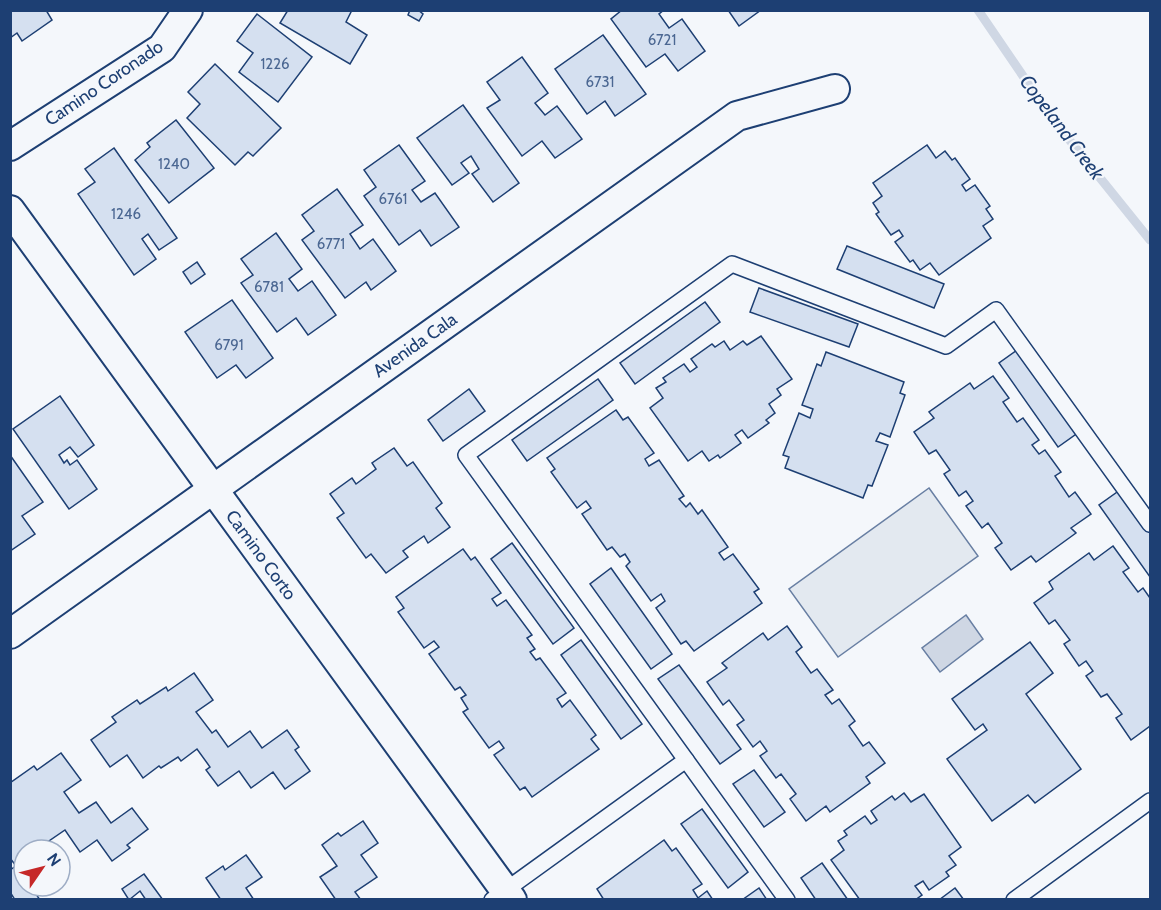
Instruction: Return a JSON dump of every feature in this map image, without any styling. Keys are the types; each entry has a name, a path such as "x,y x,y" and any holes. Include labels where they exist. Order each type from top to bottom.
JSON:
{"street":[{"name":"Camino Coronado","path":"10,146 162,48 188,10"},
{"name":"Avenida Cala","path":"10,634 737,116 835,89"},
{"name":"Camino Corto","path":"10,210 213,489 503,896"}],"lane":[{"path":"787,900 466,455 732,264 946,346 996,310 1150,524"},
{"path":"503,896 686,760"},
{"path":"1014,900 1150,801"}],"shaded area":[{"path":"929,488 978,556 838,657 789,589"},
{"path":"966,615 983,639 940,672 922,648"}],"building":[{"path":"10,10 46,10 52,20 22,41 17,33 10,38"},
{"path":"288,10 352,10 346,22 367,35 350,64 280,23"},
{"path":"410,10 418,10 423,14 419,21 408,15"},
{"path":"622,10 664,10 659,14 669,28 682,19 705,51 678,71 665,54 646,67 611,19"},
{"path":"728,10 761,10 739,26"},
{"path":"257,14 312,57 278,102 239,72 253,53 237,41"},
{"path":"603,35 646,94 615,116 605,101 587,114 555,69"},
{"path":"522,57 548,93 535,103 545,115 557,106 582,139 555,158 542,141 522,156 487,108 500,100 487,82"},
{"path":"215,64 281,128 253,156 248,152 235,165 187,118 200,104 188,92"},
{"path":"463,105 519,183 493,202 472,174 479,169 471,156 461,163 469,173 452,185 417,138"},
{"path":"176,120 214,168 169,203 135,160 150,147 147,143"},
{"path":"399,145 425,181 412,190 421,202 435,193 459,227 431,246 420,230 399,245 364,196 376,187 364,170"},
{"path":"927,145 936,158 945,151 952,160 955,158 970,179 962,185 966,191 975,185 990,206 986,209 993,219 983,226 991,238 939,275 930,263 920,270 913,260 910,262 895,242 903,236 899,230 891,235 876,214 879,212 873,203 882,196 873,183"},
{"path":"114,148 177,238 159,250 148,234 142,239 156,259 134,275 78,194 95,182 85,169"},
{"path":"337,189 363,225 350,234 360,249 373,239 396,271 371,290 366,282 345,298 302,240 314,231 302,215"},
{"path":"276,233 302,269 289,279 298,291 312,281 336,315 308,335 296,318 277,332 241,283 253,275 241,259"},
{"path":"847,246 944,284 934,308 837,269"},
{"path":"197,262 205,274 191,284 183,272"},
{"path":"759,288 858,324 849,347 750,312"},
{"path":"232,300 273,358 246,378 236,365 217,378 185,332"},
{"path":"705,302 720,322 635,384 620,363"},
{"path":"761,336 792,379 777,389 781,395 769,404 775,413 766,420 769,423 748,438 742,430 735,435 741,443 720,458 718,455 709,461 702,451 688,461 650,408 663,398 656,388 666,382 663,378 684,364 690,372 697,367 691,359 712,344 715,347 724,341 730,350 743,341 747,345"},
{"path":"1020,348 1079,432 1058,447 999,363"},
{"path":"826,352 904,382 900,393 905,395 890,437 880,433 876,441 888,445 872,486 868,485 863,498 785,468 789,457 783,455 799,413 810,418 813,409 802,405 817,364 821,366"},
{"path":"993,376 1009,398 1003,402 1017,422 1023,418 1039,440 1032,445 1039,454 1045,450 1061,472 1055,476 1069,497 1075,492 1091,514 1071,528 1076,533 1036,562 1031,556 1011,570 995,548 1002,543 988,523 982,528 966,506 973,501 966,491 959,496 944,474 950,470 936,450 929,454 914,432 934,418 929,412 970,383 974,389"},
{"path":"598,379 613,400 527,461 512,440"},
{"path":"469,389 485,411 443,441 428,420"},
{"path":"60,396 94,445 78,457 70,447 59,455 64,463 67,460 70,465 77,460 97,489 69,509 13,429"},
{"path":"616,410 623,420 628,417 654,453 645,459 649,466 659,460 684,496 679,499 686,507 690,503 698,514 702,510 728,547 719,553 724,560 733,554 759,589 754,592 762,603 694,651 686,641 681,644 656,608 665,601 661,594 651,601 626,566 630,562 625,554 620,557 612,547 607,550 582,514 591,508 586,501 577,508 551,472 555,469 547,458"},
{"path":"394,448 407,466 413,462 442,503 436,508 450,527 428,543 424,536 403,551 408,557 386,573 371,554 366,558 337,518 344,513 330,494 352,478 356,484 376,469 372,463"},
{"path":"10,455 43,502 22,516 35,534 10,551"},
{"path":"1120,490 1150,533 1150,577 1099,505"},
{"path":"512,543 574,628 553,644 491,559"},
{"path":"1113,546 1129,568 1123,572 1138,592 1143,588 1150,598 1150,726 1131,740 1116,718 1122,714 1107,694 1101,697 1086,676 1093,671 1086,661 1079,666 1064,644 1070,640 1055,620 1049,624 1034,603 1053,589 1049,582 1089,553 1094,560"},
{"path":"463,549 471,560 475,557 501,593 492,599 497,606 506,600 532,635 527,638 535,649 530,652 536,660 540,658 566,693 557,699 562,707 570,700 596,735 591,739 599,749 532,797 525,787 520,790 494,755 504,748 499,741 489,748 463,712 468,709 461,698 466,695 460,687 455,690 429,654 439,647 434,641 424,648 398,612 404,608 396,597"},
{"path":"611,568 672,654 651,669 590,584"},
{"path":"787,626 802,647 796,652 811,673 817,669 833,690 825,695 832,704 839,699 855,721 849,726 863,746 869,742 885,763 866,777 870,783 830,812 826,806 806,821 790,799 796,794 781,774 776,778 760,756 767,751 760,741 753,747 737,725 744,720 729,700 723,705 707,682 727,668 722,663 763,633 768,640"},
{"path":"581,640 642,724 621,739 561,655"},
{"path":"1030,642 1053,673 1026,694 1081,769 1035,803 1028,795 992,821 947,759 987,730 983,724 975,730 952,699"},
{"path":"679,665 741,749 720,764 658,679"},
{"path":"194,673 213,700 196,712 212,733 216,730 228,747 250,731 262,748 287,730 299,747 295,750 310,771 285,789 273,772 251,788 239,771 218,786 206,770 210,767 197,749 181,761 178,757 161,768 159,766 143,778 127,755 110,767 91,740 116,722 112,717 137,700 140,704 166,687 168,691"},
{"path":"61,753 81,780 64,792 79,813 96,802 111,823 132,808 148,829 127,845 130,848 112,861 97,840 80,852 65,830 53,838 12,838 12,861 10,858 10,783 34,766 37,770"},
{"path":"754,770 785,812 764,827 733,784"},
{"path":"904,793 911,802 924,794 961,847 949,856 956,865 946,872 949,876 929,890 923,881 915,886 922,895 915,900 860,900 831,860 844,850 838,841 847,835 844,831 865,816 871,824 877,820 871,811 892,796 895,800"},
{"path":"702,809 748,872 728,888 681,824"},
{"path":"363,821 378,843 361,855 377,877 355,892 361,900 336,900 320,877 337,866 322,845 338,833 341,836"},
{"path":"664,840 672,851 676,848 702,884 693,890 698,898 707,891 713,900 604,900 597,889"},
{"path":"246,855 262,877 246,888 254,900 221,900 206,878 223,866 225,870"},
{"path":"822,863 848,900 816,900 801,878"},
{"path":"12,869 12,895 10,892 10,870"},
{"path":"144,874 163,900 146,900 140,891 129,900 122,889"},
{"path":"759,888 767,900 742,900"},
{"path":"955,888 964,900 939,900"},
{"path":"14,898 39,898 40,900 15,900"}],"waterway":[{"name":"Copeland Creek","path":"978,10 1051,117 1150,240"}]}
